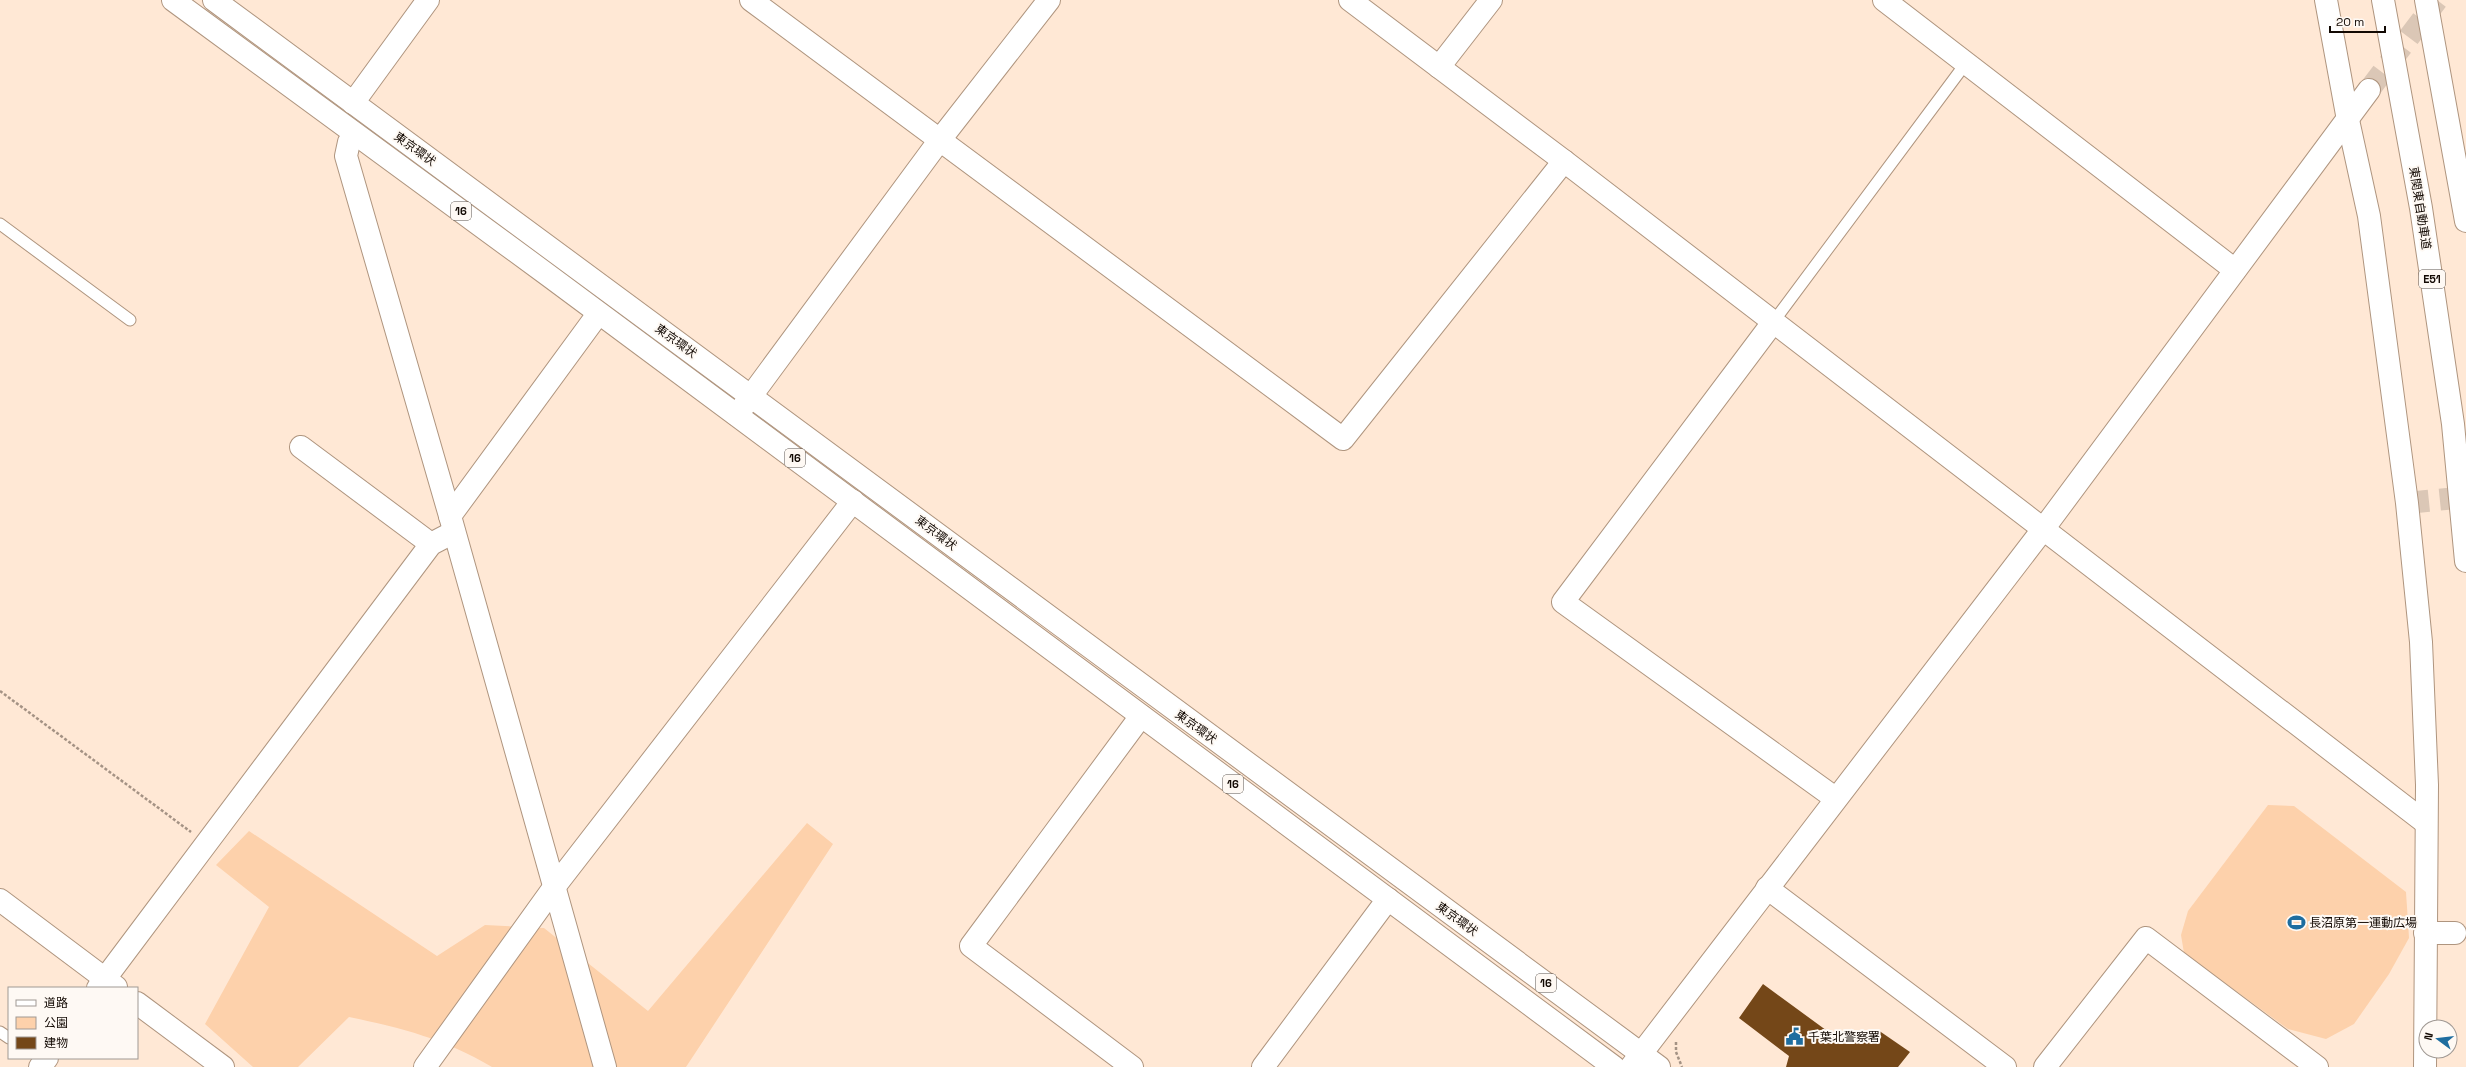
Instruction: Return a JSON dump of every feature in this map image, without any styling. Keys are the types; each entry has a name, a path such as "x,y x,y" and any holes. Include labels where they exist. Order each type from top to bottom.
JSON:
{"main road":[{"name":"東京環状","path":"173,0 737,415 1614,1067"},
{"name":"東京環状","path":"214,0 752,396 1636,1060 1659,1067"},
{"path":"354,103 428,0"},
{"path":"751,0 939,141 1343,439 1564,161"},
{"path":"737,415 939,141 1049,0"},
{"path":"1350,0 1774,321 2426,823"},
{"path":"1439,67 1491,0"},
{"path":"1884,0 2235,270"},
{"path":"2326,0 2348,120 2369,216 2407,503 2421,642 2427,785 2425,1067"},
{"name":"東関東自動車道","path":"2383,0 2422,216 2453,424 2466,560"},
{"path":"2426,0 2466,221"},
{"path":"1636,1060 1835,798 2044,528 2370,90"},
{"path":"355,134 349,142 346,156 555,886 605,1067"},
{"path":"0,900 107,985 206,843 431,544 452,524 598,314"},
{"path":"1774,321 1563,602 1835,798"},
{"path":"301,447 431,544"},
{"path":"425,1067 555,886 853,501"},
{"path":"1132,1067 971,946 1141,716"},
{"path":"1767,888 2005,1067"},
{"path":"1263,1067 1388,900"},
{"path":"2426,933 2455,933"},
{"path":"2045,1067 2146,938 2317,1067"},
{"path":"138,1004 223,1067"}],"lane":[{"path":"1774,321 1966,63"},
{"path":"0,224 130,320"}],"path":[{"path":"0,691 206,843"}],"green space":[{"name":"長沼原第一運動広場","path":"2268,805 2294,806 2406,892 2409,938 2389,974 2354,1024 2326,1039 2288,1029 2184,953 2181,935 2188,911"},
{"path":"807,823 833,844 686,1067 492,1067 475,1057 423,1036 405,1030 349,1017 298,1067 253,1067 205,1024 269,907 216,865 249,831 437,956 485,925 544,928 648,1011"}],"building":[{"path":"1763,984 1845,1044 1854,1031 1868,1039 1878,1030 1910,1052 1898,1067 1786,1067 1789,1056 1739,1018"}],"tunnel":[{"path":"2369,90 2437,0"},
{"path":"2407,503 2466,497"}],"place":[{"name":"長沼原第一運動広場","path":"2296,923"},
{"name":"千葉北警察署","path":"1795,1037"}]}
